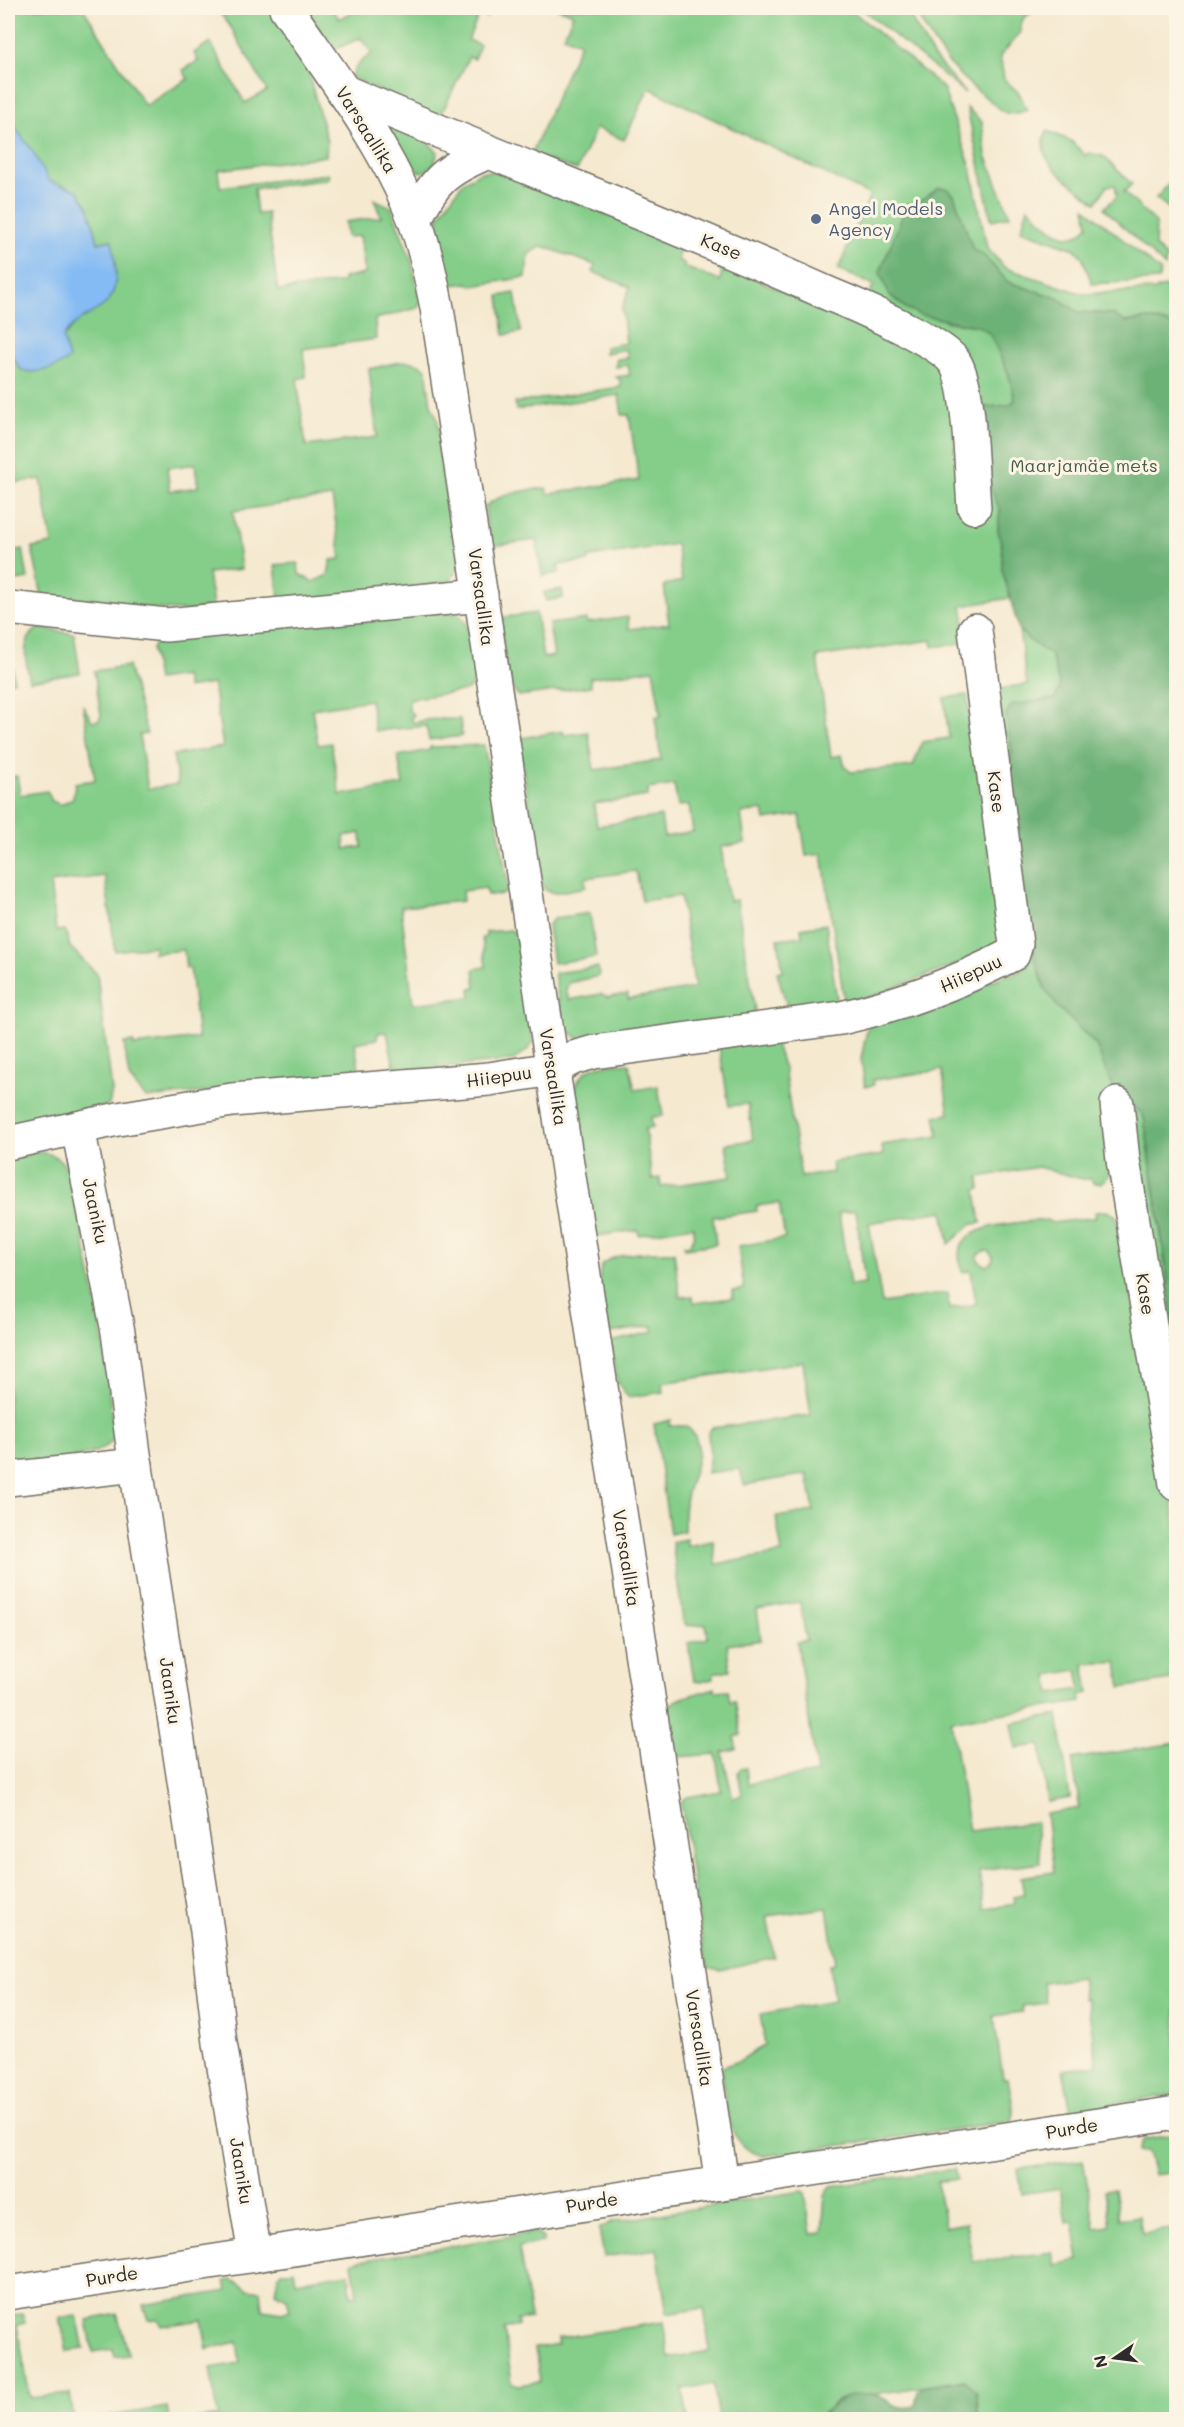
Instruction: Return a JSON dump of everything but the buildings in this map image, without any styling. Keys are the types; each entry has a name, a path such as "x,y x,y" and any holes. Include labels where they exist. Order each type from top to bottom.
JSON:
{"street":[{"name":"Varsaallika","path":"286,8 343,91 400,185 415,220 430,271 445,348 480,594 722,2183"},
{"name":"Kase","path":"343,91 488,153 765,265 854,304 937,346 954,361 963,386 974,507"},
{"path":"415,220 427,193 438,181 465,162 488,153"},
{"path":"8,608 130,622 184,625 480,594"},
{"name":"Kase","path":"975,630 1016,944 1013,954"},
{"name":"Hiiepuu","path":"8,1143 243,1098 489,1079 552,1069 573,1058 594,1052 841,1018 872,1011 948,986 1013,954"},
{"name":"Kase","path":"1117,1104 1123,1160 1176,1484"},
{"name":"Jaaniku","path":"78,1128 118,1332 207,1932 220,2043 255,2255"},
{"path":"8,1479 136,1465"},
{"name":"Purde","path":"8,2293 1176,2114"}],"green space":[{"path":"8,8 83,8 145,106 188,79 183,70 198,61 194,53 210,42 245,103 267,91 230,26 216,8 267,8 302,55 307,67 327,141 326,156 218,170 220,187 328,174 329,179 254,189 257,214 267,213 278,291 343,282 343,278 365,274 360,236 347,237 345,222 381,217 374,199 391,207 411,259 420,301 418,308 375,319 376,339 303,349 306,377 297,379 306,446 377,437 369,369 405,361 420,364 426,369 431,405 437,417 458,555 459,568 449,582 280,606 275,565 298,563 299,574 313,582 328,575 331,560 341,559 332,497 233,511 241,569 208,573 213,606 189,611 43,601 32,548 52,544 41,479 8,484 8,332 59,343 79,319 110,299 115,274 111,240 98,243 91,215 8,160","holes":["195,464 198,487 170,491 167,468"]},
{"path":"305,8 332,8 339,19 360,8 492,8 487,17 479,14 468,40 480,45 474,59 469,57 439,119 351,77 358,64 372,53 360,38 332,51"},
{"path":"557,8 849,8 943,88 971,168 987,248 1005,268 1083,294 1154,290 1176,284 1176,326 1150,319 1125,322 1112,314 1078,312 1057,298 1008,282 982,254 973,250 954,195 939,188 916,204 880,272 889,294 948,322 978,326 990,334 1009,375 1015,400 1008,405 979,408 869,299 873,285 838,269 870,195 649,88 624,140 596,128 577,170 531,155 580,43 564,36 573,14"},
{"path":"861,8 905,8 933,56 965,93"},
{"path":"913,8 1040,8 1024,18 1021,32 1000,56 1004,79 1019,93 1027,110 1012,114 1002,111 960,76 943,55"},
{"path":"967,108 982,122 986,155 1010,216 992,220 991,218"},
{"path":"381,122 426,141 438,152 434,164 424,172 411,170"},
{"path":"1047,131 1071,141 1086,156 1088,153 1103,156 1132,184 1124,192 1156,223 1155,246 1166,257 1165,267 1104,208 1117,196 1115,185 1107,186 1096,203 1050,163 1043,142"},
{"path":"495,171 680,243 678,260 684,263 684,267 720,281 723,265 933,356 949,386 958,475 955,497 958,505 986,476 1000,511 998,530 1002,548 1002,569 1011,598 962,606 968,642 933,647 932,640 817,657 831,757 842,755 845,767 851,772 913,766 922,742 949,738 944,698 967,695 1002,943 990,952 845,1006 822,854 806,856 800,815 765,820 763,810 741,813 745,843 721,847 729,901 737,900 755,1011 748,1018 588,1041 576,1037 563,1025 554,973 598,967 599,976 569,983 566,989 569,1000 601,994 608,997 628,994 628,999 695,988 680,896 642,901 636,871 585,878 586,887 554,893 545,890 540,879 519,744 522,738 563,731 564,735 588,732 594,770 661,760 655,717 661,716 653,669 590,678 591,686 519,696 510,687 499,618 536,613 543,658 554,656 549,624 587,619 587,623 628,617 629,629 669,624 664,585 682,581 676,544 589,557 589,561 558,565 559,573 542,576 536,540 492,546 489,543 485,507 498,498 530,490 546,488 548,494 639,480 629,415 622,415 619,395 516,410 515,403 621,387 620,380 616,377 630,375 628,365 615,367 617,359 628,358 626,349 605,353 605,347 626,343 622,308 630,287 593,272 595,265 542,246 529,254 526,277 472,286 468,283 451,285 440,249 439,216 463,182 481,172","holes":["674,785 678,806 689,805 693,832 664,837 661,816 597,826 594,804 648,796 648,789"]},
{"path":"1169,184 1176,188 1176,214 1156,198"},
{"name":"Maarjamäe mets","path":"939,188 947,188 954,195 973,250 982,254 1008,282 1057,298 1078,312 1112,314 1125,322 1150,319 1176,326 1176,1375 1170,1295 1144,1117 1141,1112 1116,1097 1096,1045 1057,1006 1045,989 1030,944 1007,781 1012,755 1006,715 1011,705 1055,699 1060,687 1051,655 1030,641 1019,630 1002,569 1002,548 998,530 1000,511 986,476 979,408 1008,405 1015,401 1009,375 990,334 978,326 920,315 904,307 889,294 880,272 907,204 916,204"},
{"path":"1028,207 1048,227 1065,236 1081,233 1088,225 1085,208 1160,271 1159,280 1092,284 1082,257 1075,249 1021,230"},
{"path":"515,293 521,332 504,335 499,296"},
{"path":"23,549 28,579 8,582 8,552"},
{"path":"562,589 563,598 546,601 544,592"},
{"path":"435,612 458,614 468,627 471,636 475,681 468,690 409,699 409,711 414,715 410,719 416,723 431,719 460,719 462,736 429,740 426,726 375,731 370,700 312,709 318,745 331,743 340,795 403,785 398,756 430,750 430,747 484,745 509,891 501,895 487,895 486,888 462,891 463,901 401,907 413,1004 471,997 470,989 476,988 474,969 486,967 482,938 486,937 486,932 512,930 517,938 533,1042 528,1050 512,1061 395,1071 387,1032 378,1033 377,1039 355,1043 360,1076 146,1098 129,1078 124,1043 133,1042 134,1046 198,1038 190,968 186,968 184,950 153,953 155,946 115,951 105,876 50,883 56,931 65,930 70,947 97,974 112,1091 109,1105 8,1127 8,778 17,776 20,795 47,791 52,801 61,805 73,798 75,783 95,780 83,705 92,721 99,720 101,715 94,671 128,666 147,734 139,735 148,789 178,784 173,755 223,747 213,684 187,688 185,676 157,680 152,649 157,639","holes":["361,833 362,847 345,849 344,836"]},
{"path":"39,628 74,634 80,673 30,681 26,645"},
{"path":"1019,630 1030,641 1051,655 1060,687 1055,699 1011,705 1006,715 1012,755 1007,781 997,696 1004,688 1027,684"},
{"path":"8,649 10,649 14,681 8,682"},
{"path":"590,913 596,957 553,963 548,925 555,918"},
{"path":"826,924 838,1007 792,1010 787,1006 777,972 783,971 778,939 802,936 801,928"},
{"path":"1030,944 1045,989 1057,1006 1097,1045 1116,1097 1109,1176 1101,1183 1093,1183 1091,1179 1082,1179 1038,1167 979,1177 980,1189 976,1190 981,1223 972,1224 949,1244 943,1211 869,1223 882,1303 947,1293 950,1309 976,1304 971,1271 962,1272 959,1254 966,1239 975,1233 1011,1223 1047,1220 1052,1223 1096,1217 1095,1212 1107,1211 1116,1216 1168,1473 1176,1528 1176,1679 1121,1688 1117,1662 1084,1664 1089,1693 1080,1695 1081,1702 951,1721 969,1831 1036,1822 1041,1863 979,1871 984,1909 1015,1904 1014,1896 1024,1894 1021,1877 1054,1872 1046,1814 1080,1808 1072,1759 1176,1743 1176,2094 1071,2111 1063,2070 1097,2065 1087,1998 1084,1998 1081,1978 1043,1983 1046,2003 1022,2006 1022,2012 994,2016 1003,2078 1008,2078 1014,2113 1012,2121 764,2156 751,2151 734,2133 726,2108 722,2067 739,2061 765,2045 760,2014 834,2001 829,1964 835,1963 827,1908 767,1916 774,1957 720,1970 708,1967 703,1949 681,1802 687,1797 721,1791 716,1754 676,1757 673,1754 666,1708 682,1698 715,1688 715,1691 728,1690 730,1702 735,1701 741,1735 735,1737 736,1749 722,1752 733,1798 742,1795 738,1773 740,1769 746,1768 748,1784 817,1773 797,1642 806,1640 800,1602 757,1609 761,1640 727,1645 730,1670 713,1673 713,1679 694,1681 688,1643 708,1638 706,1624 687,1626 683,1621 672,1542 686,1539 687,1546 713,1541 716,1564 782,1553 776,1517 814,1511 807,1474 744,1485 740,1469 707,1473 710,1455 708,1433 712,1428 811,1415 803,1362 662,1383 663,1392 628,1397 617,1382 610,1342 653,1332 653,1326 610,1333 604,1309 600,1270 602,1265 615,1257 636,1253 674,1252 680,1297 692,1296 694,1303 733,1298 733,1291 744,1289 738,1246 785,1238 779,1203 756,1206 757,1211 713,1217 716,1244 685,1248 684,1245 689,1245 694,1237 693,1226 639,1235 638,1230 598,1236 592,1229 581,1159 586,1157 581,1154 573,1107 574,1095 582,1075 592,1068 605,1064 629,1063 635,1090 658,1086 663,1116 651,1117 653,1128 645,1129 652,1179 660,1178 661,1187 731,1177 726,1144 753,1140 748,1104 729,1106 719,1046 775,1041 784,1069 801,1177 833,1172 832,1162 883,1155 882,1145 939,1136 935,1116 949,1114 942,1070 873,1080 874,1085 865,1087 861,1058 868,1026 1019,972 1029,962","holes":["856,1210 865,1284 850,1286 839,1213","988,1251 993,1257 992,1262 986,1266 978,1260 978,1255","1077,1670 1081,1689 1051,1694 1048,1675"]},
{"path":"1134,1108 1144,1117 1173,1320 1176,1424 1155,1302"},
{"path":"36,1152 54,1156 66,1167 72,1178 103,1338 114,1438 108,1445 82,1456 8,1466 8,1159"},
{"path":"671,1420 669,1426 686,1426 693,1433 698,1449 685,1503 684,1531 670,1534 654,1424"},
{"path":"1058,1715 1070,1798 1048,1802 1040,1745 1016,1748 1012,1723"},
{"path":"1176,2134 1176,2172 1154,2175 1148,2151 1138,2152 1142,2140"},
{"path":"1083,2160 1095,2228 1110,2226 1105,2190 1114,2189 1119,2219 1139,2216 1142,2233 1170,2229 1173,2245 1176,2244 1176,2419 982,2419 978,2418 978,2406 965,2380 837,2400 819,2419 719,2419 713,2384 683,2389 688,2419 196,2419 218,2416 210,2368 240,2363 237,2342 207,2349 202,2320 162,2326 158,2319 148,2320 143,2305 227,2291 225,2281 233,2280 248,2289 261,2291 263,2310 282,2313 290,2310 287,2298 275,2292 278,2277 282,2272 294,2270 296,2281 349,2273 351,2296 357,2295 352,2262 536,2232 543,2238 543,2242 519,2247 531,2318 517,2320 518,2325 504,2330 512,2383 519,2385 540,2382 535,2348 558,2344 558,2338 663,2322 669,2358 710,2351 704,2308 667,2314 657,2249 604,2257 599,2229 612,2222 802,2191 805,2193 811,2234 822,2233 825,2195 830,2187 954,2169 957,2179 937,2182 945,2227 966,2223 973,2262 1052,2252 1055,2265 1079,2260 1073,2221 1066,2222 1060,2188 1022,2194 1018,2169"},
{"path":"22,2314 25,2323 17,2325 30,2398 70,2394 74,2419 8,2419 8,2316"},
{"path":"117,2314 129,2355 115,2357 113,2349 93,2352 87,2320"},
{"path":"77,2316 84,2349 67,2351 60,2318"},
{"path":"965,2380 977,2392 978,2417 982,2419 819,2419 841,2400 855,2395 877,2395 901,2407 915,2406 918,2391 922,2387"},
{"path":"167,2407 169,2419 89,2419"}],"water":[{"path":"8,117 33,152 49,181 77,190 89,208 98,243 112,240 115,257 115,284 109,300 67,332 63,338 69,359 59,365 39,371 21,370 8,350"}],"place":[{"name":"Angel Models Agency","path":"816,219"}]}
